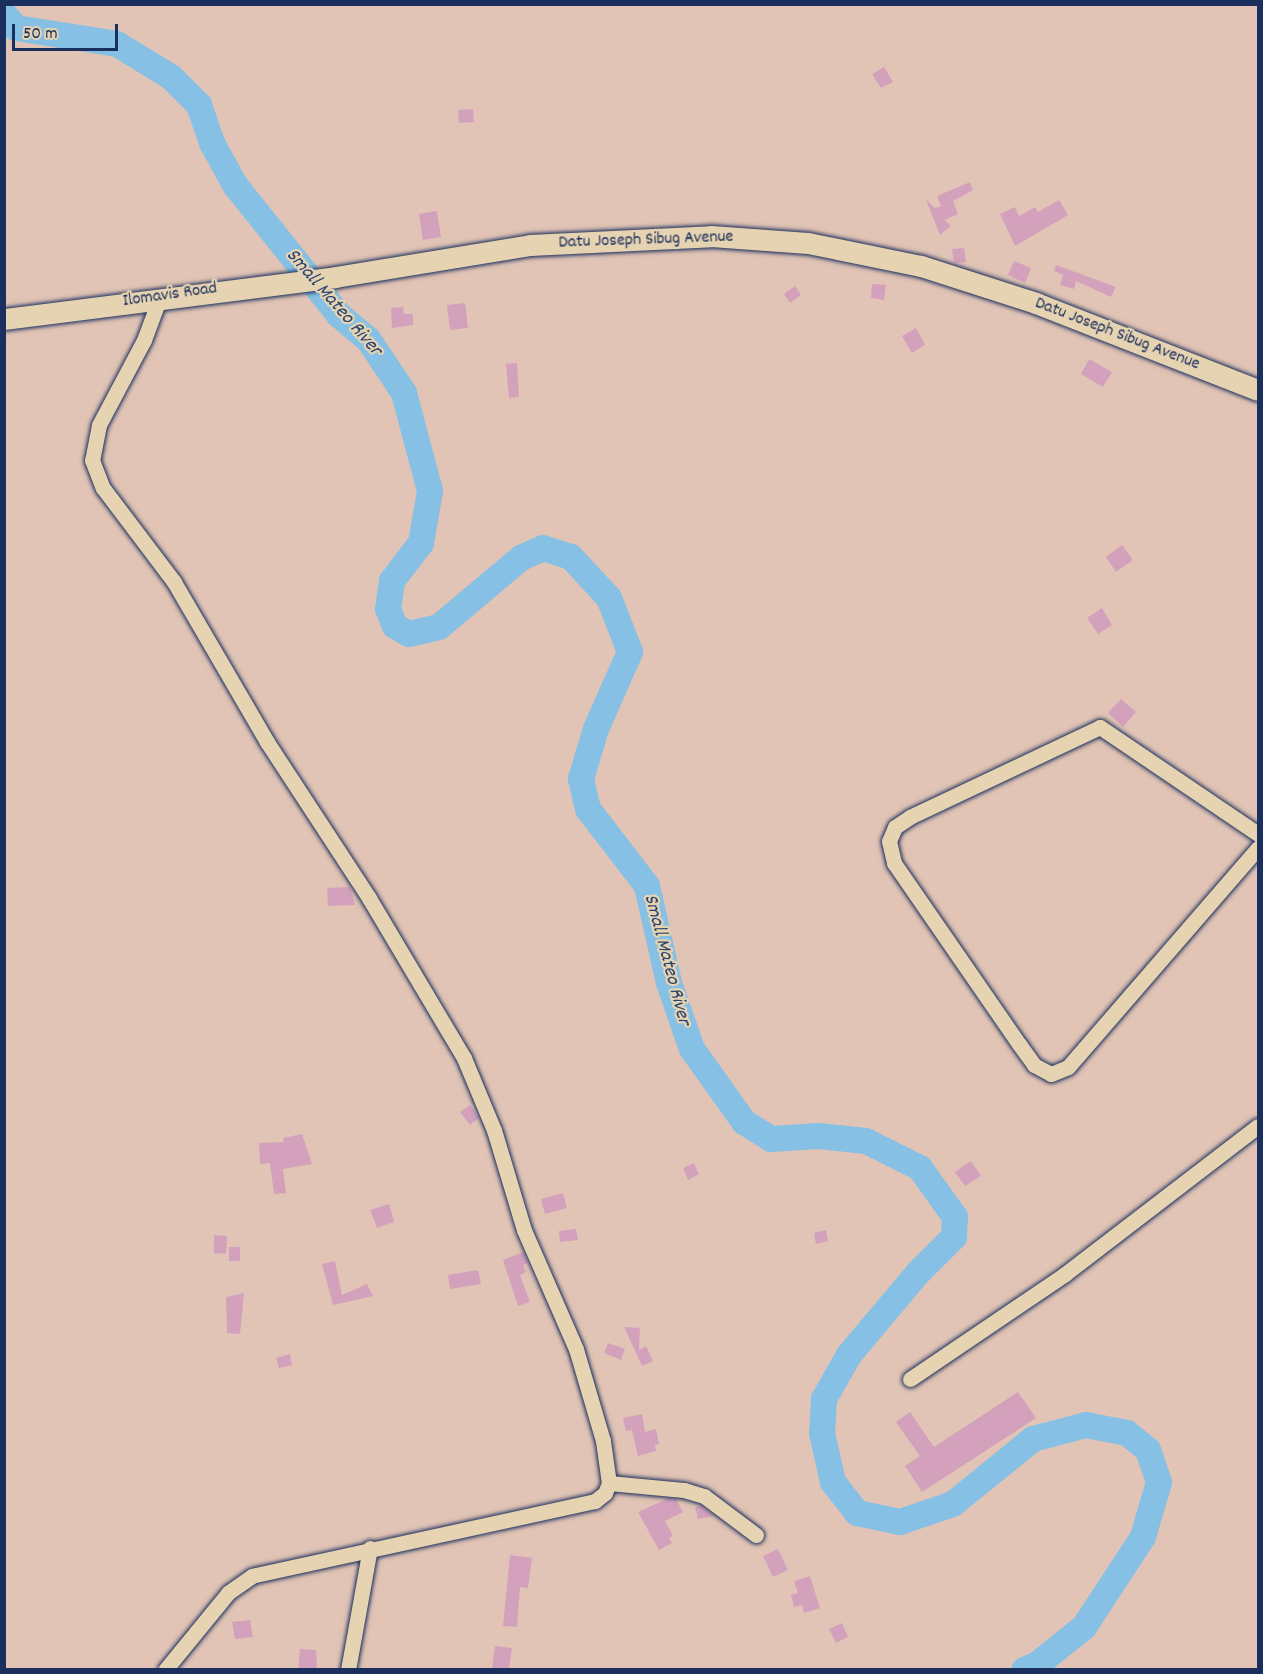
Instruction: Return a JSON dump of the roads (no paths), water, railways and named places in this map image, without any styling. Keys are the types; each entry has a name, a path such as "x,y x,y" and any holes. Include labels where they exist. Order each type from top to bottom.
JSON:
{"main road":[{"name":"Datu Joseph Sibug Avenue","path":"335,277 530,245 612,239 711,236 808,243 921,266 1026,299 1258,390"},
{"name":"Ilomavis Road","path":"4,319 276,282 335,277"}],"street":[{"path":"160,297 144,340 99,425 92,460 103,488 174,582 267,741 369,898 464,1059 494,1130 524,1230 576,1349 603,1441 609,1483 605,1493 595,1501 276,1568 239,1583 203,1619 165,1670"},
{"path":"1258,834 1100,727 910,817 895,827 889,841 894,863 1012,1034 1035,1065 1051,1074 1068,1067 1258,848"},
{"path":"910,1379 1065,1274 1258,1126"},
{"path":"609,1483 684,1490 704,1496 756,1535"},
{"path":"348,1670 370,1548"}],"waterway":[{"name":"Small Mateo River","path":"4,14 16,28 117,44 171,77 199,105 212,143 235,185 339,315 368,339 404,393 430,491 421,543 392,581 388,609 395,626 409,634 439,627 521,558 543,548 571,557 609,598 630,652 596,729 581,779 588,809 647,886 669,983 692,1049 744,1122 771,1139 819,1136 866,1141 920,1168 955,1217 954,1237 918,1273 849,1355 824,1399 822,1433 833,1482 857,1513 900,1522 953,1504 1033,1439 1086,1425 1127,1433 1148,1450 1159,1482 1143,1537 1084,1627 1038,1664 1024,1670"}]}
